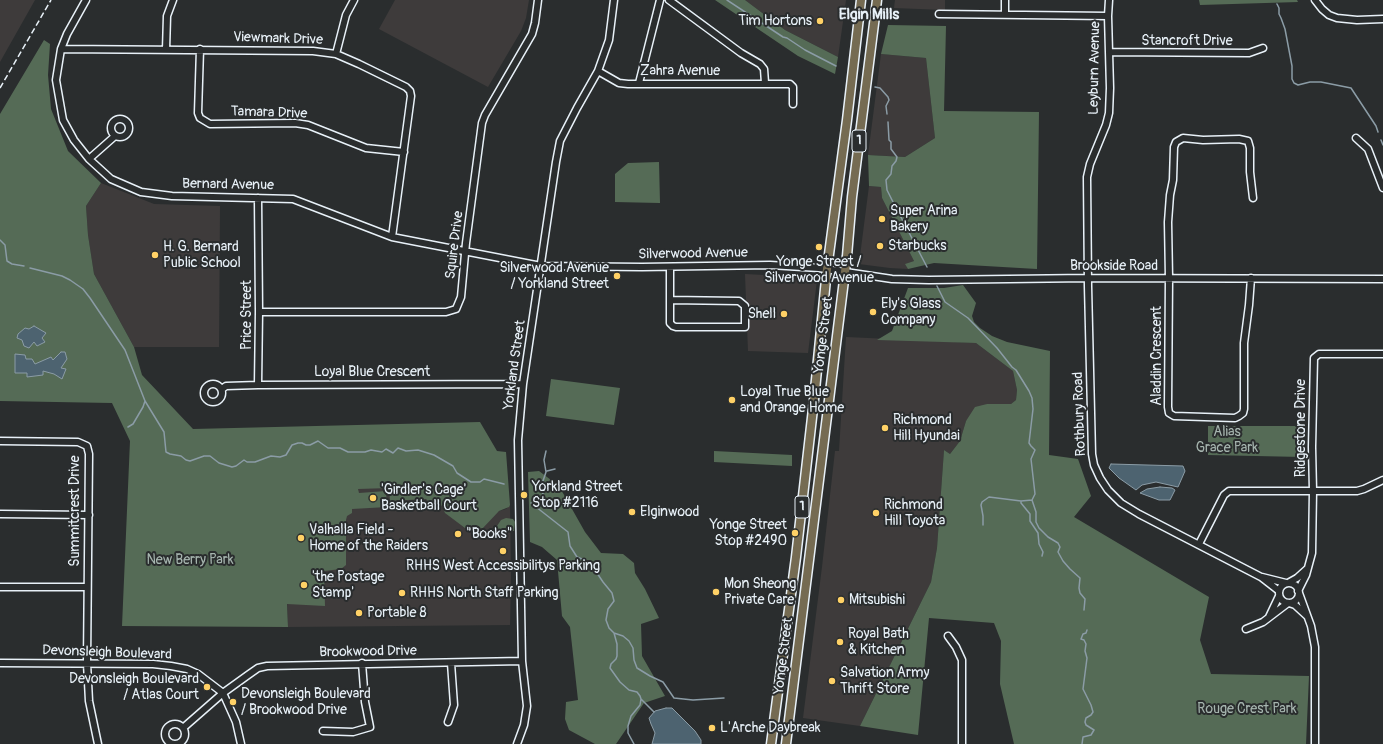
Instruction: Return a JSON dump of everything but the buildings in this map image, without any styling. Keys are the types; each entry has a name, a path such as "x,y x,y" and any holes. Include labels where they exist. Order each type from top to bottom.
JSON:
{"main road":[{"name":"Yonge Street","path":"771,744 797,549 827,269 840,168 848,120 861,0"},
{"name":"Yonge Street","path":"786,744 845,271 857,152 877,0"}],"street":[{"name":"Bernard Avenue","path":"86,0 67,34 61,49 56,80 63,120 74,140 89,158 111,179 141,192 172,196 293,199 392,237 541,266"},
{"path":"166,50 167,16 173,0"},
{"path":"336,54 346,15 354,0"},
{"name":"Squire Drive","path":"259,312 436,312 453,311 456,309 461,297 465,252 482,124 485,115 532,34 538,0"},
{"name":"Yorkland Street","path":"517,744 524,725 527,706 522,661 518,440 523,384 560,141 598,70 608,40 614,0"},
{"path":"639,83 660,0"},
{"name":"Zahra Avenue","path":"669,0 741,53 760,64 764,69 765,83"},
{"path":"1005,0 1005,14"},
{"name":"Leyburn Avenue","path":"1088,278 1087,177 1090,164 1109,113 1109,0"},
{"path":"1315,0 1329,15 1337,18 1356,20 1383,19"},
{"path":"939,14 1108,16"},
{"name":"Stancroft Drive","path":"1110,52 1249,53 1263,48"},
{"name":"Viewmark Drive","path":"61,49 313,51 336,54 406,87 410,91 411,96 392,237"},
{"name":"Tamara Drive","path":"200,49 198,113 200,118 210,124 295,123 308,125 366,148 404,152"},
{"name":"Zahra Avenue","path":"598,70 619,83 790,84 793,87 793,104"},
{"path":"89,158 115,136"},
{"path":"1169,278 1168,222 1170,195 1173,180 1174,147 1176,142 1183,138 1203,140 1239,139 1248,141 1250,148 1250,172 1253,198"},
{"path":"1356,138 1368,149 1383,188"},
{"name":"Price Street","path":"258,198 258,385"},
{"name":"Silverwood Avenue","path":"541,266 670,267 750,264 845,271"},
{"path":"670,267 670,300 670,323 674,327 745,327 745,306 739,301 670,300"},
{"name":"Brookside Road","path":"845,271 892,279 929,280 1088,278 1383,279"},
{"name":"Rothbury Road","path":"1088,278 1092,454 1096,471 1108,490 1121,503 1140,514 1261,577 1287,583"},
{"name":"Aladdin Crescent","path":"1169,278 1169,413 1174,416 1235,418 1239,416 1244,409 1244,343 1251,278"},
{"name":"Ridgestone Drive","path":"1298,592 1312,554 1314,358 1319,354 1383,354"},
{"name":"Loyal Blue Crescent","path":"222,389 226,386 258,385 523,384"},
{"name":"Summitcrest Drive","path":"0,441 78,442 87,446 89,454 87,663 89,701 98,744"},
{"path":"1199,544 1224,495 1229,491 1361,490 1383,480"},
{"path":"0,514 88,515"},
{"path":"1246,629 1263,622 1268,617 1282,586 1297,578 1308,568"},
{"name":"Rothbury Road","path":"1261,577 1279,594"},
{"path":"1287,583 1295,585 1314,636 1315,744"},
{"path":"0,587 87,588"},
{"path":"1268,617 1295,600 1298,592"},
{"path":"1279,594 1282,600 1295,606 1308,617"},
{"path":"948,636 956,647 962,660 962,744"},
{"name":"Brookwood Drive","path":"183,728 223,693 253,671 267,666 522,661"},
{"name":"Devonsleigh Boulevard","path":"0,663 153,664 187,669 198,674 223,693 236,722 241,744"},
{"path":"323,732 353,732 370,727 364,702 362,663"},
{"path":"448,722 454,705 451,663"}],"shaded area":[{"path":"0,0 35,0 0,62"},
{"path":"395,0 529,0 526,18 521,31 488,87 379,29"},
{"path":"745,0 846,0 838,57 785,30"},
{"path":"895,0 945,0 945,10 894,8"},
{"path":"881,54 926,58 935,138 905,157 868,155"},
{"name":"H. G. Bernard Public School","path":"101,183 154,204 220,206 219,347 134,347 94,274 88,235 86,206"},
{"path":"869,186 881,187 882,198 914,261 906,264 908,269 859,264"},
{"path":"745,274 800,277 817,280 808,353 748,351"},
{"path":"846,337 976,343 1013,371 1017,390 1016,400 1011,404 987,404 966,421 960,441 950,454 944,450 937,548 931,582 860,726 803,718 835,451 839,451"},
{"path":"354,479 438,500 466,528 476,530 483,528 496,513 506,509 510,505 510,625 288,627 287,601"}],"green space":[{"path":"715,0 745,0 785,30 838,57 835,74 798,56"},
{"path":"1199,0 1297,0 1298,2 1200,5"},
{"path":"888,25 946,26 944,111 1039,112 1037,269 934,263 908,269 905,264 914,261 882,198 881,187 869,186 868,155 905,157 935,138 926,58 881,54"},
{"name":"New Berry Park","path":"44,40 50,44 48,75 51,109 68,151 101,183 86,206 88,235 94,274 134,347 142,375 193,429 480,422 497,451 506,452 509,507 499,511 483,528 476,530 465,528 445,513 442,506 437,502 428,501 426,499 390,501 389,488 358,489 359,493 386,491 387,507 352,509 352,513 347,516 346,565 341,569 324,571 325,606 287,604 288,627 122,626 130,441 112,403 0,401 0,114"},
{"path":"659,162 660,203 615,202 615,174 628,163"},
{"name":"Rouge Crest Park","path":"963,285 976,303 972,316 974,322 980,328 992,336 1007,342 1050,351 1049,455 1078,459 1091,496 1074,517 1209,597 1200,640 1211,674 1309,676 1306,744 1014,744 1000,684 1001,641 994,623 929,618 918,735 860,726 931,582 937,548 944,450 950,454 960,441 966,421 975,407 987,404 1011,404 1016,400 1017,390 1013,371 976,343 877,340 892,331 908,288 944,288"},
{"path":"551,379 620,388 614,425 546,416"},
{"name":"Alias Grace Park","path":"1208,426 1303,426 1303,457 1208,455"},
{"path":"714,451 792,455 792,466 714,462"},
{"path":"539,471 559,486 585,532 601,553 623,554 634,563 635,573 645,589 659,618 641,624 642,656 665,696 644,703 616,744 595,744 569,730 565,719 566,702 578,700 570,627 562,616 557,560 542,547 530,542 528,472"},
{"path":"506,518 513,519 515,522 514,531 493,532 501,520"}],"water":[{"path":"34,326 46,333 42,338 45,342 37,346 34,342 29,348 24,346 22,340 17,338 18,334 25,328 29,329"},
{"path":"61,352 65,352 67,359 61,368 66,369 62,379 54,374 43,371 43,375 27,377 27,373 15,373 15,354 25,355 26,359 32,359 35,364 51,357 53,360"},
{"path":"1111,464 1183,466 1185,471 1178,487 1156,482 1142,485 1136,490 1119,478 1109,468"},
{"path":"1160,487 1172,488 1175,490 1170,500 1159,500 1140,493 1147,489"},
{"path":"672,708 695,731 701,740 701,744 652,744 655,733 649,718 655,711"}],"waterway":[{"path":"727,0 783,37 836,66"},
{"path":"1277,4 1285,29 1292,66 1292,79 1294,83 1298,85 1310,82 1321,82 1351,88 1376,126 1378,132"},
{"path":"875,87 880,88 888,97 889,100 886,106 887,114"},
{"path":"888,122 891,149 897,157 892,166 891,174 886,180 887,190 927,267"},
{"path":"1381,140 1383,145"},
{"path":"0,240 5,245 7,261 12,264 24,266"},
{"path":"30,268 62,276 83,289 90,298 125,350 145,401 164,432 166,452 170,454 181,456 190,461 204,456 210,456 219,463 232,467 244,460 247,462 255,462 271,456 280,457 286,455 292,445 298,443 310,445 318,441 328,448 340,448 348,452 365,452 371,450 382,452 386,449 393,453 398,448 406,451 418,450 434,455 453,466 457,473 471,482 480,482 484,479 504,484"},
{"path":"937,286 945,302 968,318 997,348 1016,370 1029,391 1032,398 1033,409 1029,443 1035,450 1031,459 1035,494 1032,500 1036,512 1036,522 1039,528 1048,537 1058,543 1060,547 1058,552 1063,561 1080,578 1080,593 1085,599 1084,610"},
{"path":"128,427 133,424 145,401"},
{"path":"535,506 540,501 543,493 543,481 546,472 544,460 546,451"},
{"path":"547,471 555,469"},
{"path":"983,525 981,505 982,502 989,497 1021,501 1032,500"},
{"path":"1021,501 1030,514 1030,521 1038,533 1039,544 1043,552 1042,556"},
{"path":"531,503 568,532 570,546 577,557 587,561 593,567 612,593 614,601 608,609 606,620 609,628 614,633 617,644 617,656 610,668 620,682 629,690 637,692 641,699 654,712"},
{"path":"1082,744 1083,737 1091,735 1094,730 1086,725 1085,722 1086,718 1093,712 1083,689 1087,658 1085,651 1086,644 1084,640 1081,639 1087,630"},
{"path":"614,633 623,636 629,641 633,648 634,660 637,668 663,682 674,698 693,700 724,698"},
{"path":"634,744 628,733 628,726 631,716 640,705 641,699"}],"railway":[{"path":"0,88 51,0"}],"place":[{"name":"Tim Hortons","path":"820,21"},
{"name":"Super Arina Bakery","path":"882,219"},
{"name":"Starbucks","path":"880,246"},
{"name":"Yonge Street / Silverwood Avenue","path":"819,247"},
{"name":"H. G. Bernard Public School","path":"155,255"},
{"name":"Silverwood Avenue / Yorkland Street","path":"617,276"},
{"name":"Ely's Glass Company","path":"873,312"},
{"name":"Shell","path":"784,314"},
{"name":"Loyal True Blue and Orange Home","path":"732,400"},
{"name":"Richmond Hill Hyundai","path":"885,428"},
{"name":"Yorkland Street Stop #2116","path":"524,495"},
{"name":"'Girdler's Cage' Basketball Court","path":"373,498"},
{"name":"Elginwood","path":"632,512"},
{"name":"Richmond Hill Toyota","path":"876,513"},
{"name":"Yonge Street Stop #2490","path":"795,533"},
{"name":"\"Books\"","path":"458,534"},
{"name":"Valhalla Field - Home of the Raiders","path":"301,538"},
{"name":"RHHS West Accessibilitys Parking","path":"503,551"},
{"name":"'the Postage Stamp'","path":"304,585"},
{"name":"Mon Sheong Private Care","path":"716,592"},
{"name":"RHHS North Staff Parking","path":"402,593"},
{"name":"Mitsubishi","path":"841,600"},
{"name":"Portable 8","path":"359,613"},
{"name":"Royal Bath & Kitchen","path":"840,642"},
{"name":"Salvation Army Thrift Store","path":"832,681"},
{"name":"Devonsleigh Boulevard / Atlas Court","path":"207,687"},
{"name":"Devonsleigh Boulevard / Brookwood Drive","path":"233,702"},
{"name":"L'Arche Daybreak","path":"712,728"}],"district":[{"name":"Elgin Mills","path":"869,15"}]}
